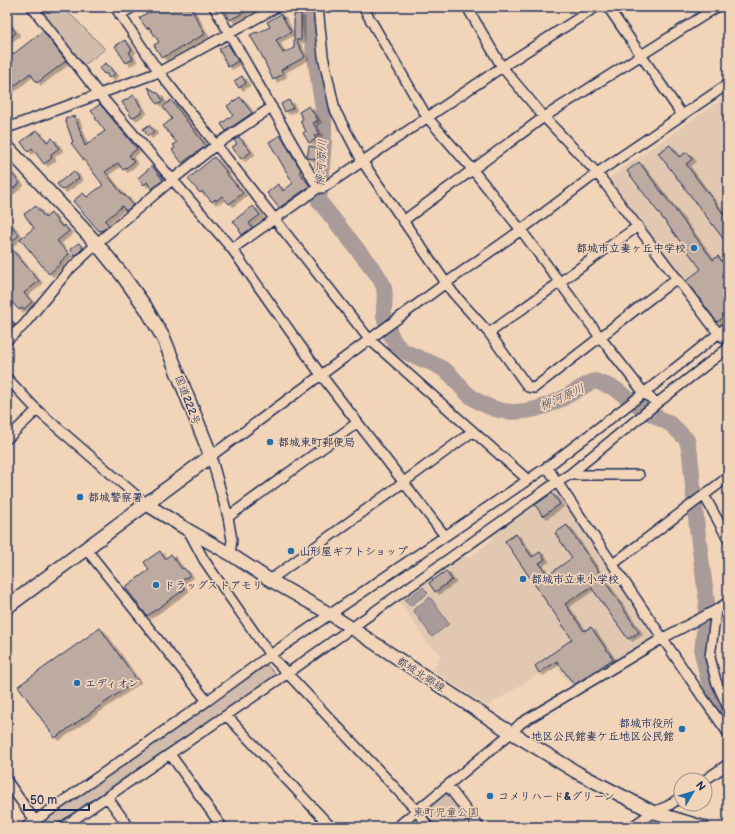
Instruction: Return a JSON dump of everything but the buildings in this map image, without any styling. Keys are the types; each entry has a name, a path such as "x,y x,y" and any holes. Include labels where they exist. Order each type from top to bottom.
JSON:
{"highway":[{"name":"国道222号","path":"7,147 97,244 146,308 164,339 211,456"},
{"path":"7,607 211,456"}],"main road":[{"name":"都城北郷線","path":"146,504 230,554 270,580 330,614 511,733 578,773 653,812 703,827"}],"street":[{"path":"32,7 99,94 232,249 320,375 445,536"},
{"path":"114,7 159,72 369,339 472,432 528,480"},
{"path":"120,15 133,7"},
{"path":"214,7 321,188"},
{"path":"7,128 159,72 278,7"},
{"path":"318,7 323,56 335,110 362,161 452,293 489,332 528,387 534,388 677,278"},
{"path":"363,7 427,117 472,169 521,230 600,337 644,393 656,403"},
{"path":"467,7 502,66 544,117 597,173 718,333 728,341"},
{"path":"232,249 502,66 596,7"},
{"path":"608,7 682,115"},
{"path":"403,221 544,117 717,7"},
{"path":"230,554 232,540 228,517 211,456 378,332 521,230 597,173 728,84"},
{"path":"7,340 23,326 68,271 97,244 172,180 216,145 272,107"},
{"path":"489,332 638,226"},
{"path":"26,827 207,701 270,655 547,467 644,393 728,326"},
{"path":"63,827 227,716 569,475 656,403 728,348"},
{"path":"7,378 37,410 146,504"},
{"path":"7,439 37,410"},
{"path":"228,517 357,423"},
{"path":"270,580 472,432"},
{"path":"547,467 728,733"},
{"path":"569,475 639,475"},
{"path":"613,564 728,477"},
{"path":"704,495 728,539"},
{"path":"188,530 204,560 270,655 417,811 428,827"},
{"path":"86,549 207,701"},
{"path":"397,827 448,786 521,723 663,638 715,611 728,602"},
{"path":"715,611 710,657 716,681 728,708"},
{"path":"227,716 331,827"},
{"path":"170,754 222,827"},
{"path":"713,774 728,764"},
{"path":"7,781 35,821"},
{"path":"448,786 480,827"},
{"path":"107,797 128,827"},
{"path":"632,827 653,812 673,803"}],"shaded area":[{"name":"都城市立妻ヶ丘中学校","path":"728,95 728,318 718,326 609,178"},
{"name":"都城市立東小学校","path":"556,489 655,634 653,641 572,688 555,664 487,706 433,670 441,655 428,644 399,600 463,556 470,558 492,540 492,536"},
{"path":"423,587 428,593 410,606 405,600"},
{"path":"430,597 449,624 432,637 413,610"}],"green space":[{"path":"38,7 63,7 105,49 83,66"},
{"path":"267,665 276,675 52,827 35,827"},
{"name":"東町児童公園","path":"447,791 476,827 435,827 425,812 425,809"}],"waterway":[{"name":"柳河原川","path":"307,7 324,115 324,142 319,201 381,281 385,292 385,318 393,339 399,347 410,354 437,365 447,372 469,395 480,402 501,411 523,411 545,406 595,381 614,388 646,411 672,425 687,440 690,454 697,528 707,602 702,653 715,698 728,720"}],"place":[{"name":"都城市立妻ヶ丘中学校","path":"694,248"},
{"name":"都城東町郵便局","path":"270,442"},
{"name":"都城警察署","path":"80,497"},
{"name":"山形屋ギフトショップ","path":"291,551"},
{"name":"都城市立東小学校","path":"523,579"},
{"name":"ドラッグストアモリ","path":"156,585"},
{"name":"エディオン","path":"77,683"},
{"name":"都城市役所 地区公民館妻ケ丘地区公民館","path":"682,729"},
{"name":"コメリハード&グリーン","path":"490,796"}]}
